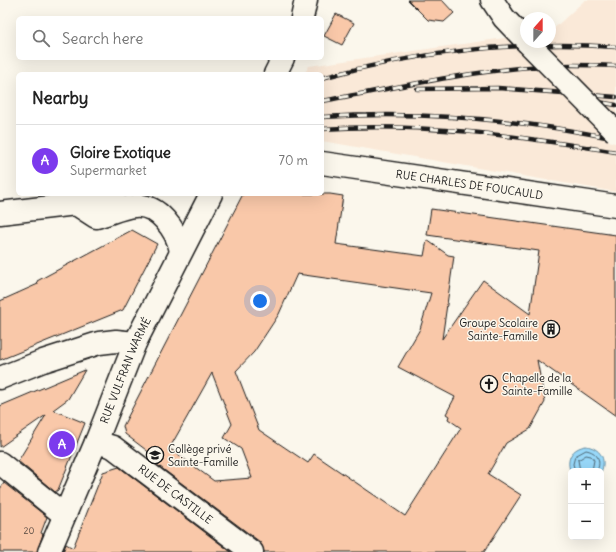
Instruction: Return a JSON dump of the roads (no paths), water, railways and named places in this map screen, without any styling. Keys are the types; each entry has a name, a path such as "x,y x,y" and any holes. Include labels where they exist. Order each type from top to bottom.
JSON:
{"street":[{"path":"302,16 306,0"},
{"path":"492,0 504,18 520,34"},
{"path":"534,48 616,132"},
{"path":"276,72 282,60"},
{"name":"RUE CHARLES DE FOUCAULD","path":"324,163 616,206"},
{"path":"0,213 76,204 106,196"},
{"name":"RUE VULFRAN WARMÉ","path":"49,552 96,442 135,343 210,196"},
{"path":"76,204 96,217 135,205 153,209 170,225 179,238 181,251"},
{"path":"0,378 43,361 99,343 116,341 135,343"},
{"name":"RUE DE CASTILLE","path":"96,442 113,447 252,552"},
{"path":"0,463 64,514"}],"water":[{"path":"586,446 595,449 603,459 603,468 569,468 569,459 571,455 581,447"}],"railway":[{"path":"324,78 394,61 468,50 542,45 616,47"},
{"path":"324,101 432,80 515,68 561,65 616,66"},
{"path":"417,89 498,88 616,97"},
{"path":"587,100 616,105"},
{"path":"324,117 396,115 470,118 543,126 616,139"},
{"path":"324,129 396,127 433,129 506,136 616,152"}],"place":[{"name":"Groupe Scolaire Sainte-Famille","path":"551,329"},
{"name":"Chapelle de la Sainte-Famille","path":"489,384"},
{"name":"Gloire Exotique","path":"62,444"},
{"name":"Collège privé Sainte-Famille","path":"155,455"}]}
